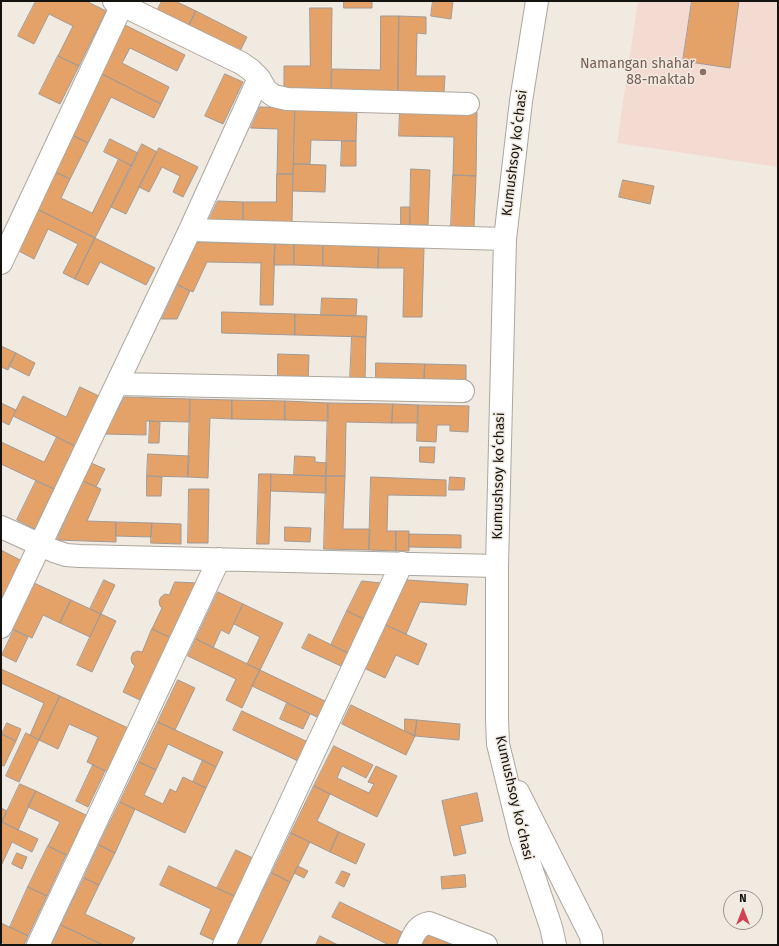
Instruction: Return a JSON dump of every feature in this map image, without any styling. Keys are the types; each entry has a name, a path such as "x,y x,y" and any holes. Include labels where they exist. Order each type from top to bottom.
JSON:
{"street":[{"name":"Kumushsoy koʻchasi","path":"537,1 520,101 505,239 497,566 497,719 498,744 520,838 551,927 555,945"},
{"path":"1,263 118,3 241,63 251,70 266,90 274,96 287,100 468,104"},
{"path":"1,626 190,230 258,78"},
{"path":"190,230 505,239"},
{"path":"117,384 463,391"},
{"path":"1,528 66,555 497,566"},
{"path":"38,945 219,559"},
{"path":"224,945 402,564"},
{"path":"505,770 523,800 591,936 592,945"},
{"path":"409,945 419,926 429,923 486,945"}],"shaded area":[{"name":"Namangan shahar 88-maktab","path":"638,1 778,1 778,167 617,143"}],"building":[{"path":"36,1 86,1 106,11 79,66 58,56 73,26 49,14 34,44 18,36"},
{"path":"162,1 175,1 196,11 188,27 157,11"},
{"path":"344,1 372,1 372,8 344,8"},
{"path":"433,1 453,1 451,19 431,16"},
{"path":"692,1 739,1 730,68 683,61"},
{"path":"310,8 332,8 331,91 284,90 284,66 310,66"},
{"path":"196,11 247,37 238,55 187,29"},
{"path":"381,16 399,16 398,92 331,91 332,69 380,70"},
{"path":"399,16 426,17 426,34 417,33 416,76 445,76 444,93 398,92"},
{"path":"123,24 185,55 177,71 130,48 122,63 169,87 161,104 100,73"},
{"path":"58,56 79,66 60,104 39,94"},
{"path":"100,73 161,104 154,118 111,97 88,143 70,134"},
{"path":"225,74 243,82 223,124 205,116"},
{"path":"260,107 295,108 293,174 277,174 278,129 251,128"},
{"path":"295,108 357,110 356,141 311,140 310,164 294,164"},
{"path":"400,110 477,112 476,176 453,175 454,137 399,136"},
{"path":"70,134 88,143 70,179 53,171"},
{"path":"110,139 138,153 132,166 104,152"},
{"path":"342,141 356,141 356,166 341,166"},
{"path":"142,144 157,152 126,214 111,207"},
{"path":"159,148 198,167 183,197 173,192 180,176 162,167 149,192 139,187"},
{"path":"119,159 132,166 95,238 35,208 53,171 70,179 61,198 92,213"},
{"path":"294,164 326,165 325,192 293,191"},
{"path":"411,169 430,170 428,225 410,225"},
{"path":"277,174 293,174 292,222 243,221 243,202 276,202"},
{"path":"453,175 476,176 474,227 451,227"},
{"path":"623,180 654,186 650,204 619,197"},
{"path":"218,201 243,202 243,221 209,220"},
{"path":"401,207 410,207 410,225 401,225"},
{"path":"35,208 95,238 75,279 63,273 78,244 48,229 34,259 15,249"},
{"path":"95,238 155,268 146,285 100,262 88,285 75,279"},
{"path":"196,242 275,244 273,305 260,305 261,263 207,262 193,292 176,284"},
{"path":"275,244 294,244 294,265 274,265"},
{"path":"294,244 323,245 323,266 294,265"},
{"path":"323,245 379,247 378,268 323,266"},
{"path":"379,247 424,248 422,317 403,317 404,268 378,268"},
{"path":"178,285 190,291 177,319 162,319"},
{"path":"322,298 357,299 356,316 321,315"},
{"path":"222,312 295,314 295,335 222,333"},
{"path":"295,314 367,316 366,337 295,335"},
{"path":"352,336 366,337 365,380 350,380"},
{"path":"1,346 16,353 8,370 1,367"},
{"path":"16,353 35,363 29,376 9,366"},
{"path":"278,354 309,355 308,384 278,383"},
{"path":"376,363 425,364 424,383 376,382"},
{"path":"425,364 466,365 466,384 424,383"},
{"path":"80,387 99,396 75,446 13,416 23,396 66,417"},
{"path":"125,397 190,399 190,422 146,421 146,435 105,434"},
{"path":"190,399 232,400 232,419 210,418 208,478 188,477"},
{"path":"232,400 285,401 285,420 232,419"},
{"path":"285,401 328,403 328,421 285,420"},
{"path":"1,403 16,410 9,425 1,421"},
{"path":"328,403 393,404 392,423 346,422 345,476 326,476"},
{"path":"393,404 418,405 418,423 392,423"},
{"path":"418,405 469,406 468,432 450,431 450,425 437,425 436,442 417,441"},
{"path":"150,421 160,422 159,443 149,443"},
{"path":"57,437 75,446 54,489 1,464 1,442 44,462"},
{"path":"420,447 435,447 434,463 420,462"},
{"path":"148,454 189,456 188,477 147,476"},
{"path":"295,456 315,457 315,462 327,463 326,476 294,475"},
{"path":"91,463 105,469 96,487 83,481"},
{"path":"259,474 271,474 269,544 257,544"},
{"path":"271,474 326,476 326,493 271,491"},
{"path":"147,476 162,477 161,496 147,496"},
{"path":"326,476 345,476 343,529 370,529 369,550 324,549"},
{"path":"371,477 446,480 446,496 388,495 387,531 396,531 396,551 369,550"},
{"path":"450,477 465,478 464,490 449,490"},
{"path":"36,481 54,489 35,529 17,520"},
{"path":"83,481 101,489 87,521 116,522 116,542 57,540"},
{"path":"189,489 209,489 208,543 188,543"},
{"path":"116,522 152,523 151,537 116,536"},
{"path":"152,523 181,524 181,544 151,543"},
{"path":"285,527 311,528 310,542 285,541"},
{"path":"396,531 409,531 409,551 396,551"},
{"path":"409,534 461,535 461,548 409,547"},
{"path":"1,550 22,561 1,604"},
{"path":"104,580 115,585 101,614 90,609"},
{"path":"407,580 468,584 466,605 420,602 406,634 386,625"},
{"path":"362,581 381,583 364,619 347,611"},
{"path":"175,582 197,583 171,638 152,629 162,608 159,601 165,594 169,595"},
{"path":"34,583 71,600 60,623 43,615 32,638 12,629"},
{"path":"218,592 243,604 229,634 221,630 213,648 196,639"},
{"path":"71,600 101,614 90,637 60,623"},
{"path":"243,604 283,623 260,670 247,664 260,637 234,624"},
{"path":"347,611 364,619 348,653 331,645"},
{"path":"101,614 116,621 92,672 77,665"},
{"path":"386,625 427,644 418,665 396,655 385,678 366,669"},
{"path":"152,629 171,638 142,701 123,692 135,666 132,663 131,658 133,653 137,651 142,652"},
{"path":"14,630 28,637 16,662 2,655"},
{"path":"309,634 348,653 341,666 302,648"},
{"path":"196,639 260,670 242,708 226,700 236,679 188,656"},
{"path":"1,669 60,696 39,740 30,735 44,703 1,683"},
{"path":"260,670 327,702 319,718 252,686"},
{"path":"178,680 195,688 175,730 158,722"},
{"path":"60,696 128,728 108,772 87,762 98,737 69,724 58,749 39,740"},
{"path":"287,703 310,714 303,729 280,719"},
{"path":"351,705 415,736 406,755 342,724"},
{"path":"242,711 308,742 298,761 233,730"},
{"path":"405,719 417,720 415,736 405,731"},
{"path":"417,720 460,724 459,740 415,736"},
{"path":"158,722 223,752 216,767 168,744 156,770 139,762"},
{"path":"7,723 21,729 16,741 2,734"},
{"path":"26,733 39,740 19,782 6,776"},
{"path":"1,734 16,741 4,766 1,765"},
{"path":"334,746 373,765 366,778 342,766 337,778 369,793 374,784 368,782 376,766 397,776 377,817 314,786"},
{"path":"203,760 216,767 206,788 193,782"},
{"path":"139,762 156,770 144,795 163,804 170,789 176,792 183,777 206,788 185,833 120,802"},
{"path":"93,765 105,771 88,807 76,801"},
{"path":"20,784 36,791 18,830 2,822"},
{"path":"314,786 330,794 317,821 339,832 330,852 291,833"},
{"path":"36,791 88,816 69,856 48,846 60,822 28,807"},
{"path":"477,793 483,821 460,826 466,853 454,856 442,801"},
{"path":"120,802 135,809 115,853 99,845"},
{"path":"1,808 7,811 2,822 1,822"},
{"path":"2,822 38,839 32,852 12,842 1,866"},
{"path":"339,832 365,844 356,864 330,852"},
{"path":"291,833 310,842 290,882 272,873"},
{"path":"99,845 115,853 99,885 84,878"},
{"path":"48,846 66,855 47,896 28,887"},
{"path":"236,850 255,859 236,897 217,888"},
{"path":"17,853 27,857 22,869 12,864"},
{"path":"169,866 236,897 215,941 200,934 211,909 160,885"},
{"path":"298,866 308,871 304,878 294,873"},
{"path":"342,871 350,874 344,887 336,883"},
{"path":"272,873 290,882 260,945 237,945"},
{"path":"465,875 466,887 442,889 441,877"},
{"path":"84,878 99,885 85,914 135,938 131,945 103,945 61,925"},
{"path":"28,887 47,896 28,936 10,927"},
{"path":"340,902 402,932 396,945 389,945 332,917"},
{"path":"1,923 28,936 24,945 3,945 4,943 1,942"},
{"path":"61,925 103,945 52,945"},
{"path":"428,934 452,945 423,945"},
{"path":"320,936 338,945 316,945"}],"place":[{"name":"Namangan shahar 88-maktab","path":"703,72"}]}
